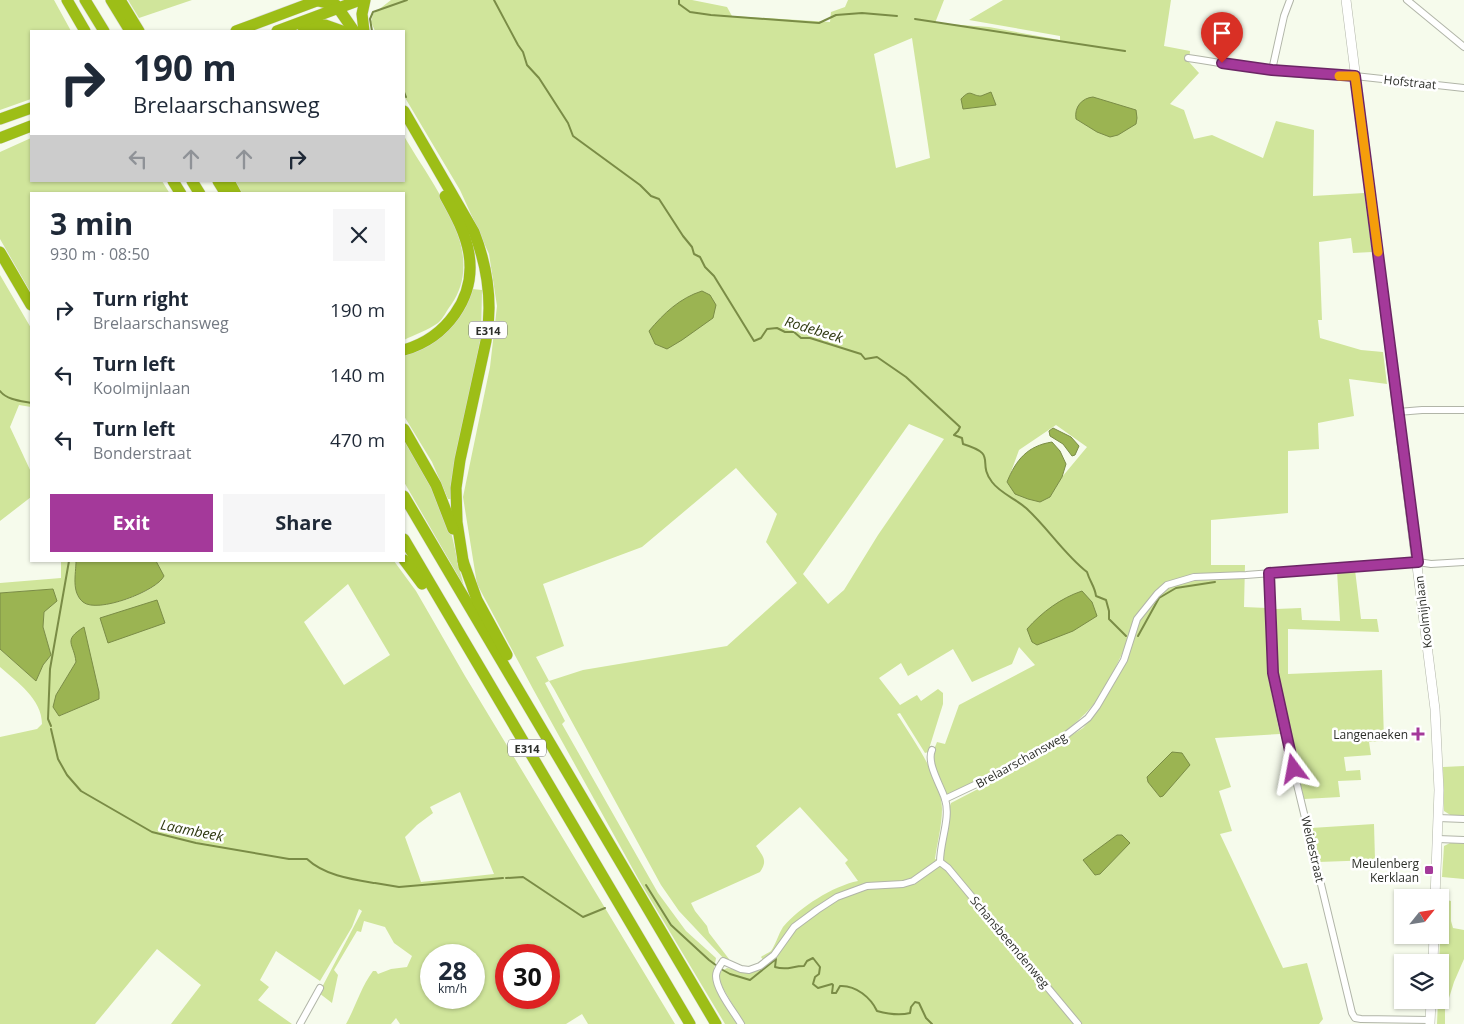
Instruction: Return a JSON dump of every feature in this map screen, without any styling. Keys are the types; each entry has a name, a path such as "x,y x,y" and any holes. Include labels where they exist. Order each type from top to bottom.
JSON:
{"highway":[{"path":"67,0 84,30"},
{"path":"86,0 103,30"},
{"path":"111,0 129,30"},
{"path":"120,0 139,30"},
{"path":"239,30 318,0 332,3 339,8 353,30"},
{"path":"280,30 360,0"},
{"path":"364,30 362,14 365,0"},
{"path":"294,25 302,27 325,25 339,30"},
{"path":"0,120 30,108"},
{"name":"E314","path":"405,113 474,232 481,250 489,287 488,332 460,460 456,488 457,522 464,567"},
{"path":"0,138 30,126"},
{"name":"E314","path":"405,128 452,209 467,245 470,267 465,295 450,320 438,333 428,340 405,350"},
{"path":"0,252 30,303"},
{"name":"E314","path":"405,431 439,493 450,518 472,589 491,628 544,721 554,750"},
{"name":"E314","path":"405,498 716,1024"},
{"name":"E314","path":"405,542 690,1024"},
{"name":"E314","path":"405,561 422,584 438,598"}],"street":[{"path":"1272,70 1284,16 1290,0"},
{"name":"Koolmijnlaan","path":"1346,0 1418,562 1435,710 1439,790 1435,889"},
{"path":"1407,0 1464,47"},
{"name":"Hofstraat","path":"1188,58 1272,70 1355,76 1464,88"},
{"path":"1398,412 1464,410"},
{"name":"Brelaarschansweg","path":"946,799 1004,771 1057,742 1088,718 1124,660 1137,619 1157,594 1167,585 1194,577 1418,562 1431,564 1464,562"},
{"name":"Weidestraat","path":"1269,573 1273,673 1280,714 1352,1013 1355,1018 1361,1019 1430,1022"},
{"path":"741,1024 717,981 718,969 723,961 741,970 755,968 774,955 794,927 837,897 867,886 903,884 913,881 940,862 946,799 931,764 930,755 932,750"},
{"path":"1438,818 1464,819"},
{"path":"1438,839 1464,840"},
{"name":"Schansbeemdenweg","path":"940,862 948,868 1078,1024"},
{"path":"300,1024 320,988"},
{"path":"1430,1022 1431,1009"}],"shaded area":[{"path":"0,0 54,0 70,30 30,30 30,99 0,110"},
{"path":"128,0 192,0 139,18"},
{"path":"391,0 692,0 727,7 732,16 830,22 831,12 845,7 848,0 944,0 935,23 989,27 1060,40 1060,36 969,20 1003,0 1171,0 1164,46 1190,51 1189,62 1199,73 1170,104 1184,110 1194,139 1212,135 1263,158 1276,121 1314,130 1313,196 1364,193 1372,252 1353,253 1351,238 1319,242 1322,320 1318,320 1320,338 1361,350 1383,352 1387,384 1349,379 1354,416 1318,423 1319,449 1288,451 1288,513 1211,520 1211,565 1245,565 1244,607 1267,608 1267,671 1280,734 1215,738 1231,787 1219,791 1232,831 1220,834 1283,968 1307,963 1323,1019 1319,1024 744,1024 720,983 720,972 727,968 750,972 766,964 761,957 771,951 783,927 790,919 828,892 858,881 845,863 848,860 800,807 756,846 764,862 760,872 691,903 707,926 709,933 729,959 726,961 679,911 661,885 554,689 549,681 545,683 565,721 562,724 658,893 686,931 716,958 713,975 717,990 737,1024 725,1024 640,882 477,584 463,497 490,367 497,306 489,254 460,190 405,98 405,30 375,30 371,22 373,14","holes":["912,38 930,158 896,168 874,54","909,424 944,439 878,535 844,590 828,604 803,574","1056,425 1087,447 1062,477 1050,497 1007,483 1019,450","736,468 777,514 766,542 797,583 727,646 583,670 549,681 536,657 564,646 543,584 642,547","1019,647 1035,665 959,705 945,744 937,742 931,757 944,792 948,796 1025,757 1063,733 1079,720 1102,692 1125,648 1126,661 1097,712 1083,728 1030,762 951,803 943,861 935,859 942,809 941,798 926,760 897,714 900,713 925,753 928,752 943,704 943,693 938,689 921,701 917,695 900,705 879,678 901,663 908,676 953,649 972,682 1012,664","1122,835 1129,843 1100,874 1096,875"]},
{"path":"991,92 996,105 963,109 961,99 967,94 971,93 981,96"},
{"path":"1093,97 1136,110 1136,124 1118,135 1110,137 1097,132 1076,119 1076,111 1082,101"},
{"path":"30,138 30,182 163,182 169,192 30,192 30,291 0,239 0,152"},
{"path":"405,138 452,218 460,240 463,262 461,284 451,305 438,323 405,340 405,192 239,192 234,182 405,182"},
{"path":"0,275 30,326 30,407 19,405 10,427 30,470 30,498 0,521"},
{"path":"472,289 482,290 481,337 454,468 451,499 448,499 432,462 405,418 405,353 415,351"},
{"path":"702,291 710,295 716,305 713,318 667,349 655,344 649,331 655,324 680,302"},
{"path":"1053,428 1071,437 1079,446 1075,455 1072,456 1063,444 1050,436 1049,431"},
{"path":"405,440 438,498 452,536 464,586 405,484"},
{"path":"1052,442 1060,451 1066,464 1062,477 1050,497 1040,502 1015,494 1007,482 1014,467 1029,451"},
{"path":"61,562 76,562 76,591 80,599 87,604 97,605 124,600 159,583 164,576 157,562 395,562 416,591 465,676 675,1024 588,1024 582,1014 566,1024 400,1024 396,1018 391,1024 346,1024 373,971 376,971 378,974 391,969 407,967 412,956 394,943 385,927 364,921 361,932 357,931 334,970 338,975 332,1003 319,993 362,911 359,909 352,927 320,981 276,951 260,980 269,987 258,1000 292,1024 171,1024 201,985 157,949 95,1024 0,1024 0,737 37,729 42,724 41,715 33,699 21,685 0,667 0,649 36,681 43,665 51,655 43,627 44,612 52,603 52,589 0,593 0,583 61,578","holes":["348,584 390,655 344,685 304,622","76,657 99,698 60,716 56,695 76,662","460,792 494,874 421,882 405,837 433,813 430,807"]},
{"path":"76,562 157,562 164,576 159,582 139,594 101,605 90,605 83,602 79,598 75,583"},
{"path":"1355,570 1361,619 1377,619 1379,632 1288,629 1288,674 1382,670 1384,741 1369,742 1371,755 1344,757 1346,771 1360,770 1361,780 1338,781 1340,797 1304,799 1284,714 1277,674 1276,609 1301,608 1302,620 1340,621 1337,571"},
{"path":"53,589 57,601 44,612 43,627 51,655 43,665 36,681 0,649 0,593"},
{"path":"1082,591 1092,602 1097,616 1073,631 1037,645 1032,642 1027,629 1045,611"},
{"path":"157,600 165,623 108,643 100,618"},
{"path":"84,627 99,699 59,716 53,707 56,695 76,662 71,639"},
{"path":"1172,752 1182,753 1190,765 1163,796 1160,797 1148,782 1147,777"},
{"path":"1464,766 1464,816 1452,816 1444,811 1443,767"},
{"path":"1374,824 1375,860 1318,862 1311,828"},
{"path":"1117,835 1122,835 1130,843 1100,874 1095,875 1083,860"},
{"path":"1452,842 1464,843 1464,879 1442,877 1444,846"},
{"path":"1449,901 1451,901 1453,928 1464,930 1464,959 1449,998 1449,954 1439,954 1440,944 1449,944"},
{"path":"1438,1009 1445,1009 1445,1024 1437,1024"}],"waterway":[{"path":"372,30 370,19 373,12 407,0"},
{"name":"Rodebeek","path":"494,0 523,52 527,65 539,78 568,123 573,136 640,185 651,196 659,199 692,247 694,254 700,257 705,267 714,276 754,341 761,338 767,329 777,328 785,332 794,332 801,338 810,338 861,354 865,359 877,357 906,377 960,427 954,435 962,438 963,444 974,448 984,455 988,475 995,486 1026,508 1087,572 1096,596 1106,600 1109,619 1126,636"},
{"path":"679,0 679,4 690,12 819,23 836,15 862,13 897,16"},
{"path":"915,19 1125,51"},
{"name":"Laambeek","path":"0,391 10,398 30,403"},
{"name":"Laambeek","path":"51,726 48,719 50,669 69,562"},
{"path":"1138,636 1159,598 1176,588 1215,582"},
{"name":"Laambeek","path":"51,729 58,759 67,775 81,791 152,832 196,843 289,859 307,859 329,873 374,883"},
{"name":"Laambeek","path":"506,878 523,877 583,917 605,908"},
{"name":"Laambeek","path":"375,883 399,887 503,878"},
{"name":"Laambeek","path":"646,885 671,925 717,966"},
{"name":"Laambeek","path":"721,969 750,980 776,959 775,967 783,969 804,966 807,961 813,958 820,967 819,974 815,977 813,984 818,988 832,984 832,993 836,993 840,986 852,988 867,997 877,1011 889,1014 910,1013 911,1007 915,1002 919,1003 926,1018 932,1024"}],"slow traffic":[{"path":"1339,76 1355,76 1378,252"}],"place":[{"name":"Langenaeken","path":"1418,734"},
{"name":"Meulenberg Kerklaan","path":"1429,870"}],"route":[{"path":"1222,63 1272,70 1355,76 1418,562 1269,573 1273,673 1280,714 1294,769"}]}
